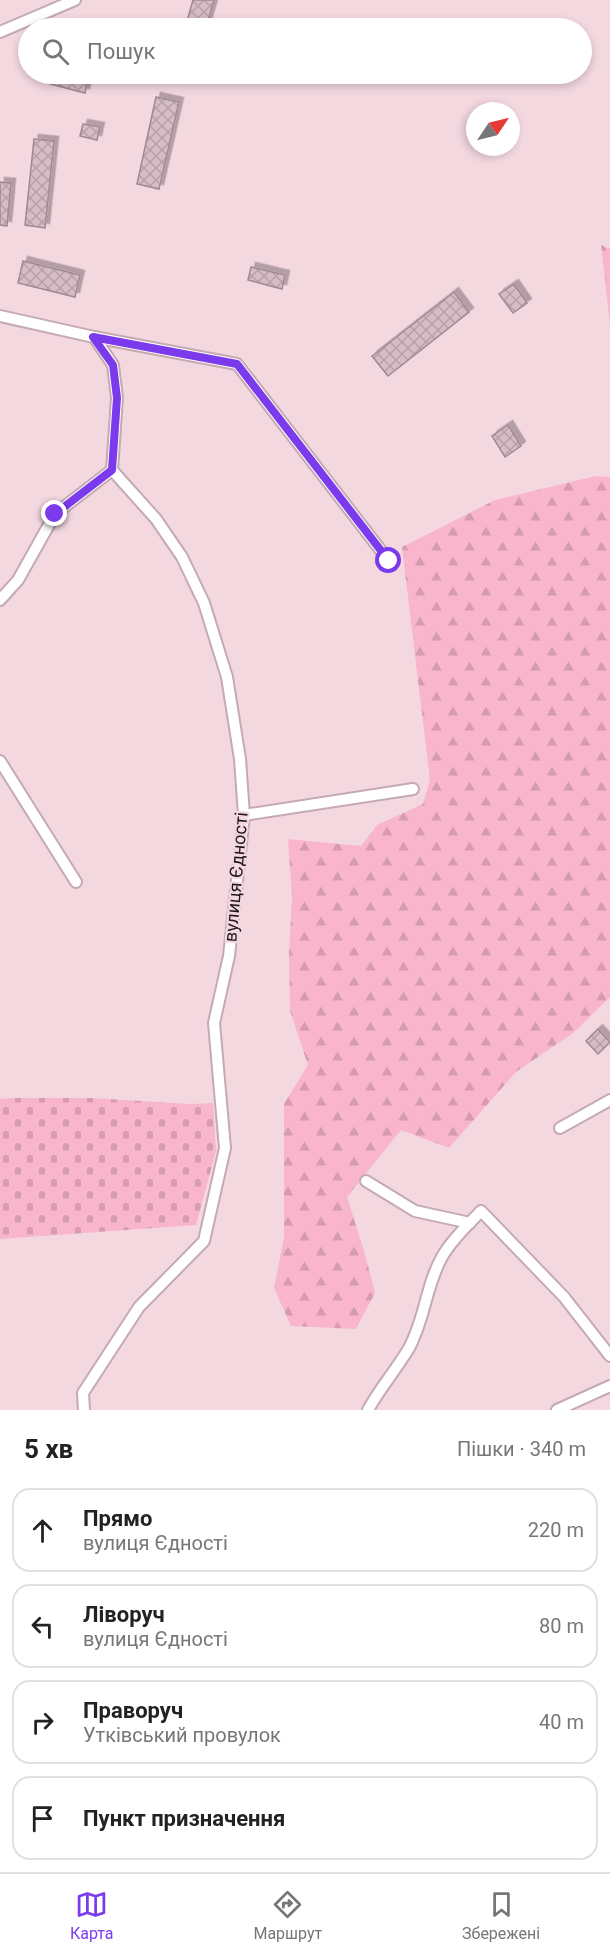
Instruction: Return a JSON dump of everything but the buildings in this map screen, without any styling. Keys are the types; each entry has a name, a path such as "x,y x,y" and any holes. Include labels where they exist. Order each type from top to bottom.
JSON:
{"street":[{"path":"33,18 75,0"},
{"path":"0,32 18,24"},
{"path":"0,316 93,337 237,364 389,561"},
{"path":"0,600 18,580 55,514 112,470 117,398 113,365 93,337"},
{"name":"вулиця Єдності","path":"84,1410 83,1393 139,1307 204,1241 225,1148 214,1023 229,956 244,815 240,759 227,677 204,603 182,557 156,519 112,470"},
{"path":"0,761 76,882"},
{"path":"244,815 413,789"},
{"path":"560,1128 610,1100"},
{"path":"366,1181 415,1211 470,1223"},
{"path":"368,1410 379,1390 409,1348 424,1312 430,1287 442,1257 481,1211 564,1297 610,1356"},
{"path":"558,1410 573,1407 610,1386"}],"green space":[{"path":"601,245 610,249 610,325"},
{"path":"596,476 610,477 610,997 573,1033 516,1072 449,1148 401,1130 347,1197 375,1293 356,1329 291,1326 274,1288 284,1237 284,1104 308,1065 290,1011 289,954 292,897 288,839 361,846 377,825 423,804 430,780 402,547 495,500"},
{"path":"90,1098 191,1104 213,1103 216,1151 196,1225 0,1239 0,1099"}],"route":[{"path":"55,514 112,470 117,398 113,365 93,337 237,364 389,561"}]}
